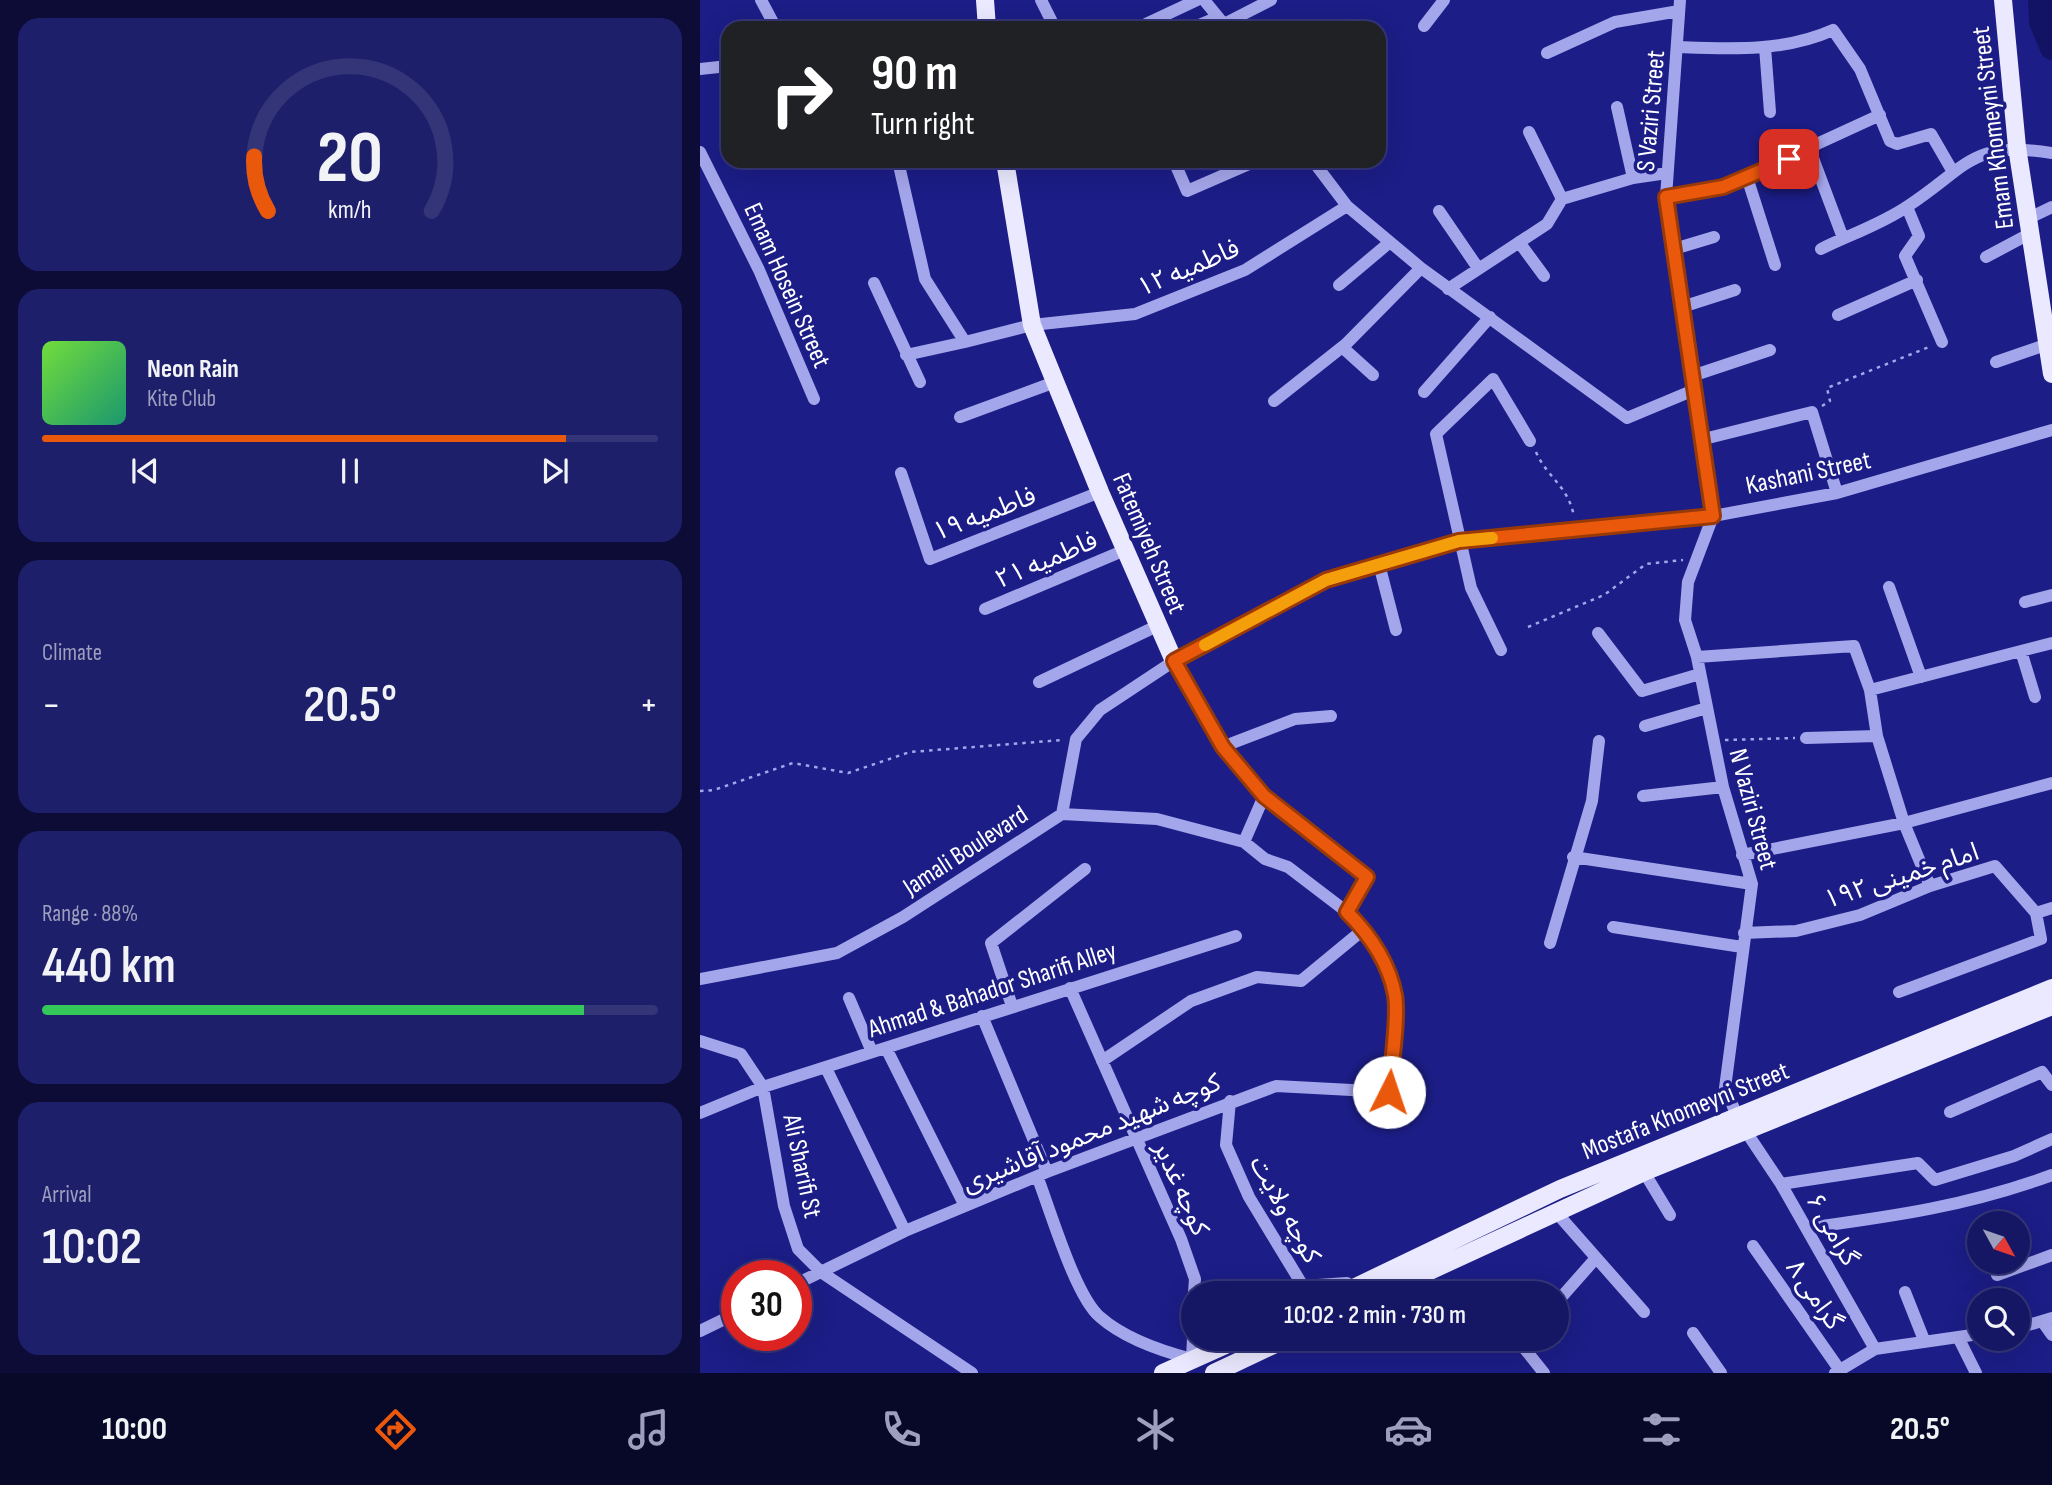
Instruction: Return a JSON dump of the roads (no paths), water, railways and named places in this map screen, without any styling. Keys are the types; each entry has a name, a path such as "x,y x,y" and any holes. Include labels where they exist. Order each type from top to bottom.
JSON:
{"main road":[{"name":"Emam Khomeyni Street","path":"2003,0 2017,147 2052,374"},
{"path":"987,21 988,1"},
{"name":"Fatemiyeh Street","path":"1007,168 1032,325 1100,492 1174,661"},
{"name":"Mostafa Khomeyni Street","path":"1407,1281 1742,1125 2052,988"},
{"name":"Mostafa Khomeyni Street","path":"1370,1281 1560,1189 1742,1125 2052,1006"},
{"path":"1163,1373 1211,1351"},
{"path":"1214,1373 1233,1368 1264,1351"}],"street":[{"path":"761,0 772,21"},
{"path":"1041,0 1052,21"},
{"path":"1152,21 1197,0"},
{"path":"1204,0 1221,21"},
{"path":"1227,21 1271,0"},
{"path":"1424,26 1444,0"},
{"path":"1547,53 1615,22 1679,5"},
{"name":"S Vaziri Street","path":"1679,5 1666,197 1694,390 1704,439 1713,516"},
{"path":"1678,47 1765,47 1812,39 1833,30 1860,69 1894,144 1931,134 1954,172"},
{"path":"1765,47 1770,112"},
{"path":"700,69 721,67"},
{"path":"1618,107 1633,178"},
{"path":"1666,197 1723,187 1880,115"},
{"path":"1529,132 1562,199"},
{"path":"1821,248 1907,208 1982,153 2017,147 2052,153"},
{"path":"1810,149 1843,238"},
{"name":"Emam Hosein Street","path":"700,152 759,270 814,400"},
{"path":"900,168 925,279 965,342"},
{"path":"1177,168 1187,191 1240,168"},
{"path":"1318,168 1347,205 1421,268 1628,418 1694,390"},
{"path":"1448,289 1547,224 1562,199 1633,178 1667,173"},
{"path":"1747,177 1775,264"},
{"name":"فاطمیه ۱۲","path":"906,355 1032,325 1135,314 1203,290 1245,270 1347,205"},
{"path":"1986,257 2030,226 2052,206"},
{"path":"1907,208 1919,236 1905,256 1942,342"},
{"path":"1439,211 1478,268"},
{"path":"1674,250 1714,237"},
{"path":"1339,285 1390,242"},
{"path":"1519,242 1544,276"},
{"path":"1274,401 1342,347 1421,268"},
{"path":"1838,315 1917,280"},
{"path":"874,283 920,382"},
{"path":"1682,307 1735,290"},
{"path":"1424,392 1490,317"},
{"path":"1996,362 2048,344"},
{"path":"1342,347 1373,375"},
{"path":"1692,376 1770,350"},
{"path":"1501,650 1471,588 1436,434 1493,379 1530,441"},
{"path":"960,417 1055,382"},
{"path":"1704,439 1812,412 1838,492"},
{"name":"Kashani Street","path":"1174,661 1326,580 1459,541 1713,516 1838,492 2052,430"},
{"name":"فاطمیه ۱۹","path":"901,473 930,559 1100,492"},
{"name":"N Vaziri Street","path":"1713,516 1688,582 1685,620 1697,657 1723,787 1752,884 1725,1088 1742,1125"},
{"name":"فاطمیه ۲۱","path":"985,609 1125,550"},
{"path":"1379,564 1396,630"},
{"path":"1889,587 1921,677"},
{"path":"2025,602 2052,595"},
{"path":"1039,682 1157,626"},
{"path":"1598,633 1642,691 1700,674"},
{"path":"1870,690 2052,643"},
{"path":"1697,657 1854,646 1870,690 1877,736 1904,823 1930,886"},
{"path":"2021,651 2035,697"},
{"name":"Jamali Boulevard","path":"700,979 837,953 903,917 1062,814 1076,739 1100,710 1174,661"},
{"name":"Fatemiyeh Street","path":"1174,661 1223,747 1264,796 1367,877 1347,912"},
{"path":"1645,726 1707,708"},
{"path":"1223,747 1295,719 1331,716"},
{"path":"1805,738 1877,736"},
{"path":"1550,943 1573,857 1592,801 1599,741"},
{"path":"1742,855 1904,823 2052,783"},
{"path":"1643,796 1723,787"},
{"path":"1244,842 1264,796"},
{"path":"1062,814 1157,819 1244,842 1265,859 1288,867 1347,912 1364,929 1301,981 1256,977 1191,1001 1102,1061"},
{"path":"1573,857 1752,884"},
{"name":"امام خمینی ۱۹۲","path":"1744,933 1797,931 1860,915 1930,886 1995,866 2036,913"},
{"path":"1012,1006 991,943 1085,869"},
{"path":"1899,992 2041,939 2036,913 2052,908"},
{"path":"1614,927 1742,947"},
{"name":"کوچه شهید محمود آقاشیری","path":"812,1276 905,1231 1042,1174 1230,1101 1276,1086 1389,1092 1395,996 1380,956 1364,929"},
{"name":"Ahmad & Bahador Sharifi Alley","path":"700,1113 763,1087 1236,936"},
{"name":"کوچه غدیر","path":"1070,988 1181,1239 1195,1281"},
{"path":"849,998 872,1052"},
{"path":"982,1016 1042,1174 1082,1292 1099,1317 1165,1352 1192,1359 1192,1351"},
{"name":"Ali Sharifi St","path":"700,1041 741,1054 763,1087 784,1206 798,1249 821,1272 972,1373"},
{"path":"886,1048 965,1206"},
{"path":"827,1068 905,1231"},
{"path":"1950,1112 2042,1072 2052,1085"},
{"name":"کوچه ولایت","path":"1230,1101 1226,1145 1249,1197 1300,1281"},
{"name":"گرامی ۶","path":"1742,1125 1781,1184 1875,1349"},
{"path":"1781,1184 1918,1163 1935,1180 2014,1156 2052,1139"},
{"path":"1644,1172 1670,1215"},
{"path":"1807,1228 1932,1211 2000,1194 2052,1175"},
{"path":"1555,1211 1644,1312"},
{"name":"گرامی ۸","path":"1753,1246 1837,1371"},
{"path":"2030,1263 2052,1255"},
{"path":"1569,1289 1596,1258"},
{"path":"1905,1292 1924,1340"},
{"path":"2030,1325 2047,1320 2052,1335"},
{"path":"700,1331 721,1321"},
{"path":"1693,1334 1721,1373"},
{"path":"1837,1371 1875,1349 1967,1336"},
{"path":"1958,1337 1976,1373"},
{"path":"1526,1351 1544,1373"}],"waterway":[{"path":"2040,0 2041,22 2052,48"}]}
